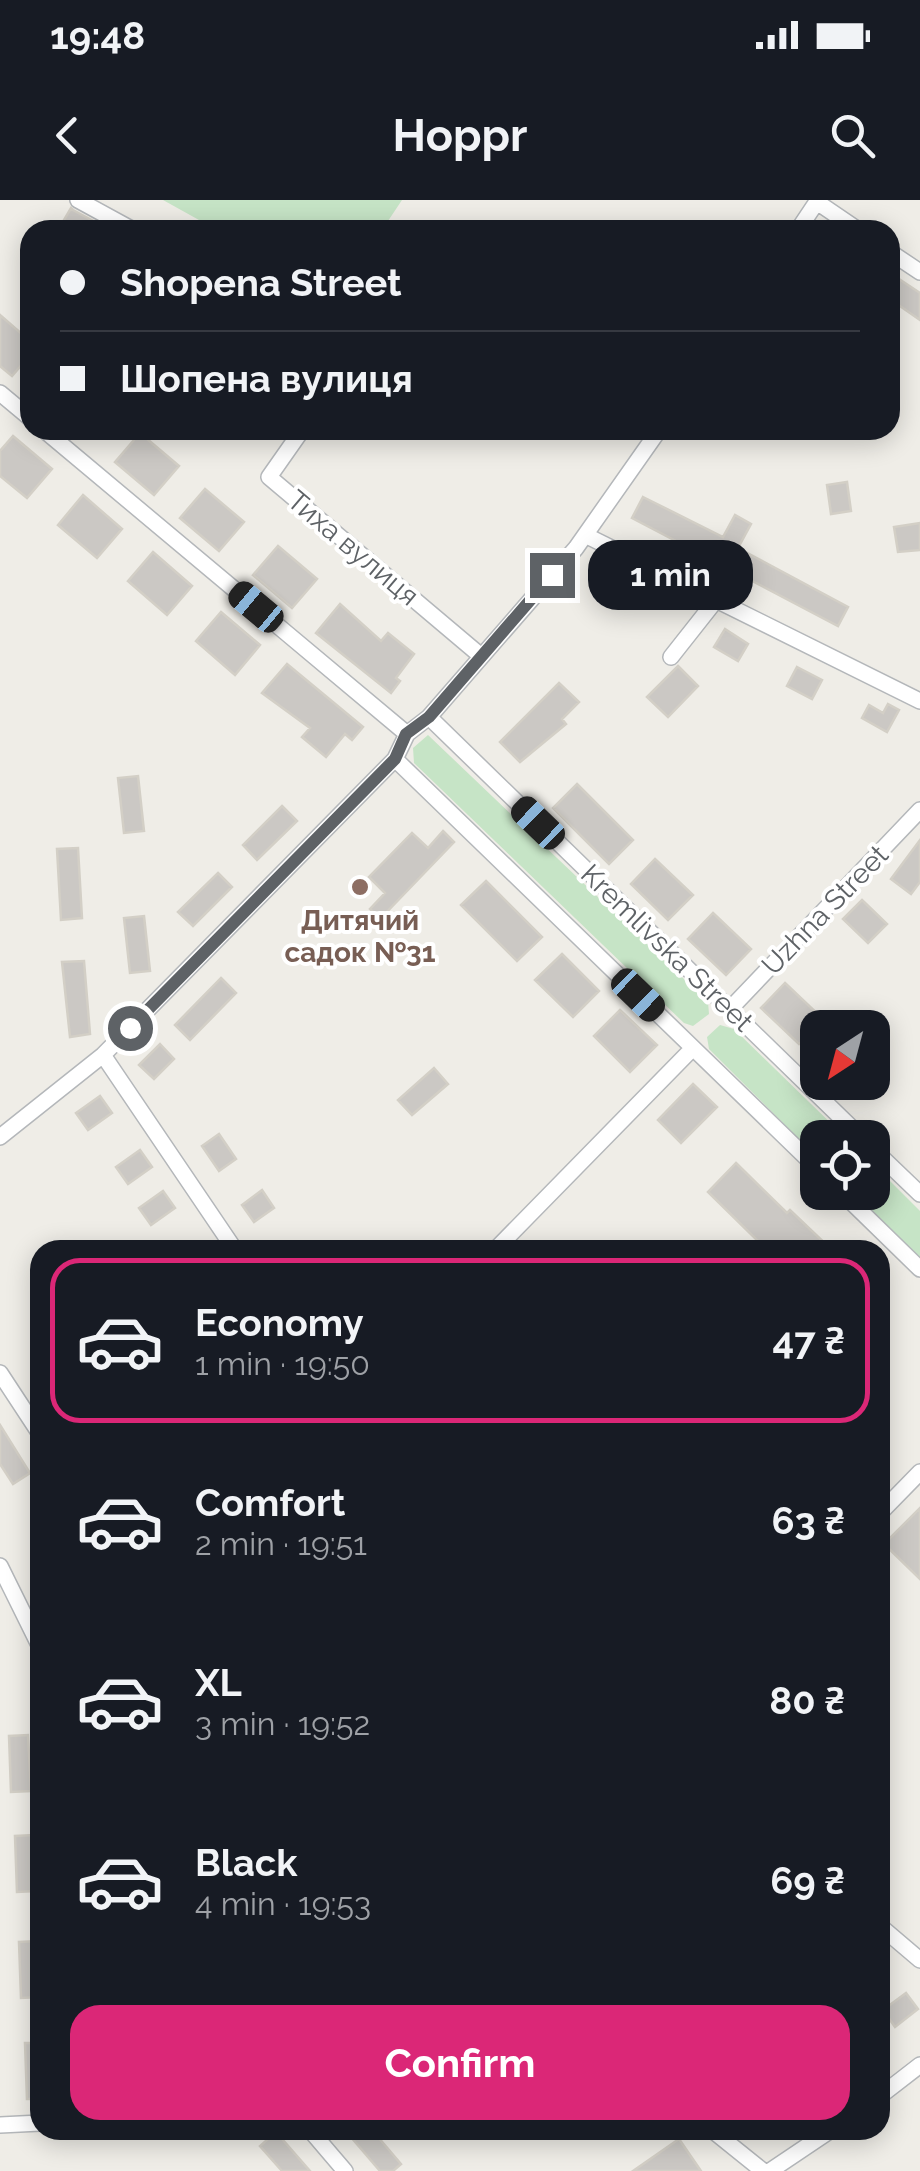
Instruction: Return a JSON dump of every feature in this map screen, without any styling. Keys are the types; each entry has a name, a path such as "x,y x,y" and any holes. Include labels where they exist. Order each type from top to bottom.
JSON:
{"street":[{"path":"78,200 115,220"},
{"path":"818,201 844,220"},
{"path":"0,393 20,410"},
{"path":"56,440 406,734"},
{"name":"Тиха вулиця","path":"295,440 269,477 482,656"},
{"path":"0,1138 103,1055 395,759 406,734 429,717 585,536 652,440"},
{"path":"585,536 920,701"},
{"path":"672,657 716,600"},
{"name":"Kremlivska Street","path":"429,717 844,1120"},
{"name":"Kremlivska Street","path":"395,759 800,1152"},
{"name":"Uzhna Street","path":"730,1009 920,810"},
{"path":"505,1240 693,1048"},
{"path":"103,1055 228,1240"},
{"path":"890,1165 920,1194"},
{"path":"860,1210 920,1269"},
{"path":"0,1373 30,1419"},
{"path":"890,1503 920,1472"},
{"path":"0,1566 30,1627"},
{"path":"890,1934 920,1960"},
{"path":"890,2088 920,2065"},
{"path":"0,2125 30,2124"},
{"path":"319,2140 345,2171"},
{"path":"724,2140 760,2170 813,2140"}],"green space":[{"path":"163,200 402,200 389,220 199,220"},
{"path":"428,735 708,1002 709,1014 693,1026 684,1023 414,763 413,748"},
{"path":"720,1025 734,1029 800,1093 800,1100 807,1100 828,1120 800,1120 800,1140 709,1049 707,1037"},
{"path":"890,1181 920,1211 920,1258 871,1210 890,1210"}],"building":[{"path":"71,208 92,220 64,220"},
{"path":"900,280 920,293 920,320 900,306"},
{"path":"0,315 20,332 20,367 12,376 0,366"},
{"path":"13,436 52,469 27,498 0,476 0,451"},
{"path":"134,440 148,440 179,466 154,495 115,462"},
{"path":"847,482 851,511 831,514 827,485"},
{"path":"205,489 244,522 219,551 180,518"},
{"path":"83,495 122,529 97,558 58,525"},
{"path":"643,497 723,537 735,515 751,524 738,548 848,607 838,626 632,518"},
{"path":"920,523 920,550 898,552 894,527"},
{"path":"278,546 317,579 292,608 253,575"},
{"path":"153,552 192,586 167,615 128,581"},
{"path":"340,604 381,641 388,633 414,654 396,678 400,681 391,693 316,633"},
{"path":"221,612 260,645 235,675 196,641"},
{"path":"725,629 748,644 738,661 714,647"},
{"path":"287,664 363,727 352,740 345,734 326,757 302,737 310,728 262,693"},
{"path":"678,666 698,686 668,717 647,697"},
{"path":"797,667 822,680 812,699 787,686"},
{"path":"559,683 579,702 562,719 566,724 520,762 500,742"},
{"path":"888,704 899,710 887,732 862,718 869,705 883,713"},
{"path":"138,776 144,831 124,833 118,778"},
{"path":"577,784 633,840 609,864 553,808"},
{"path":"282,806 297,821 257,860 243,845"},
{"path":"443,831 454,842 380,919 370,909 385,893 369,877 412,833 428,848"},
{"path":"920,840 920,882 911,894 891,879"},
{"path":"78,848 82,918 61,920 57,849"},
{"path":"655,859 693,895 668,920 631,884"},
{"path":"218,873 232,887 193,926 178,912"},
{"path":"486,881 542,937 517,961 461,905"},
{"path":"862,900 887,924 868,943 843,919"},
{"path":"713,913 751,949 726,975 688,939"},
{"path":"144,916 150,971 130,973 124,918"},
{"path":"562,954 599,991 573,1017 535,980"},
{"path":"84,961 90,1034 70,1037 62,962"},
{"path":"221,978 236,993 190,1040 175,1025"},
{"path":"785,983 814,1010 800,1010 799,1044 761,1008"},
{"path":"620,1010 657,1045 630,1072 594,1036"},
{"path":"160,1044 174,1059 154,1079 139,1065"},
{"path":"434,1068 448,1084 412,1115 398,1100"},
{"path":"693,1084 717,1107 681,1143 658,1120"},
{"path":"100,1096 112,1113 88,1130 76,1113"},
{"path":"219,1134 236,1159 219,1171 202,1146"},
{"path":"140,1150 152,1167 128,1184 116,1167"},
{"path":"736,1163 787,1213 790,1210 822,1240 757,1240 708,1192"},
{"path":"262,1190 274,1208 254,1222 242,1205"},
{"path":"163,1191 175,1208 151,1225 139,1208"},
{"path":"0,1425 30,1473 13,1484 0,1464"},
{"path":"920,1508 920,1579 890,1550 890,1538"},
{"path":"28,1735 30,1791 11,1792 9,1736"},
{"path":"30,1835 30,1891 17,1892 15,1836"},
{"path":"30,1941 30,1998 21,1998 19,1942"},
{"path":"906,1993 918,2009 895,2027 890,2020 890,2005"},
{"path":"25,2043 30,2043 30,2099"},
{"path":"267,2140 283,2140 310,2171 282,2171 260,2146"},
{"path":"353,2140 381,2140 401,2164 393,2171 380,2171"},
{"path":"680,2140 701,2171 633,2171"}],"place":[{"name":"Дитячий садок №31","path":"360,887"}],"route":[{"path":"130,1028 395,759 406,734 429,717 552,575"}]}
